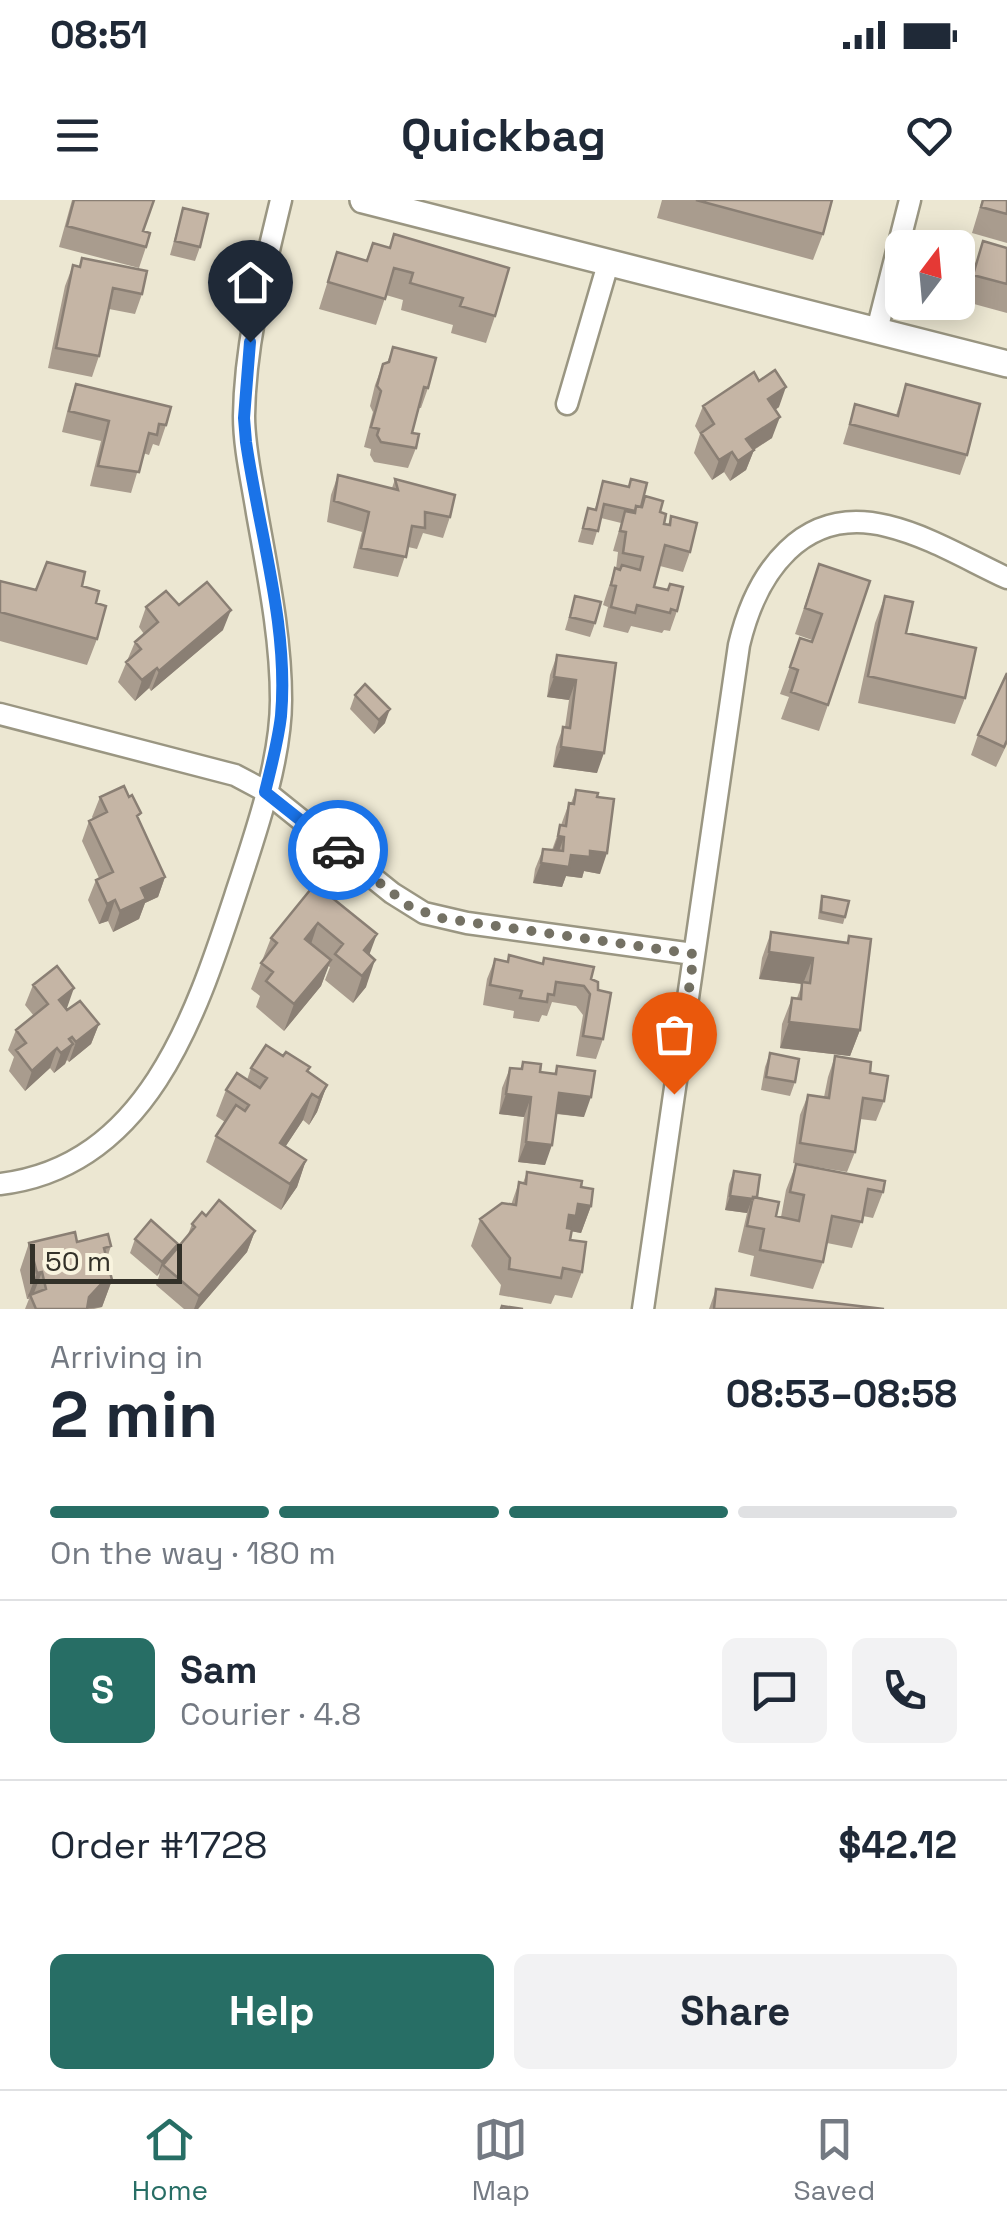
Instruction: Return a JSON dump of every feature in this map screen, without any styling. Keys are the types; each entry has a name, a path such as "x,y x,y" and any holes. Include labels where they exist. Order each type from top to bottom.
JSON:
{"street":[{"path":"0,1184 28,1181 59,1170 98,1145 132,1114 169,1064 233,903 265,792 280,716 279,644 244,418 254,316 281,200"},
{"path":"363,200 1007,364"},
{"path":"877,330 910,200"},
{"path":"567,404 608,264"},
{"path":"643,1309 739,645 750,604 774,565 814,532 867,522 908,532 1007,578"},
{"path":"0,714 235,775 265,792 392,893 424,913 694,954"}],"building":[{"path":"74,200 154,200 143,231 150,233 146,247 67,226"},
{"path":"696,200 832,200 823,234"},
{"path":"983,200 1007,200 1007,214 981,207"},
{"path":"183,208 208,214 200,247 175,241"},
{"path":"394,234 509,268 495,316 460,306 463,298 410,283 413,273 394,268 385,299 328,282 337,252 367,261 373,243 390,248"},
{"path":"983,241 1007,248 1007,284 975,276"},
{"path":"82,258 147,271 142,294 113,288 99,356 56,348 73,265 80,267"},
{"path":"393,347 436,358 412,433 419,434 416,448 381,442 379,429 371,427 381,391 377,386 383,364 389,362"},
{"path":"775,370 786,387 768,399 780,417 746,439 754,450 738,461 732,452 719,460 701,433 714,424 703,406 754,372 759,381"},
{"path":"76,384 171,407 166,425 159,424 157,435 149,433 139,472 98,466 109,421 69,411"},
{"path":"906,384 980,404 967,455 850,424 855,404 898,416"},
{"path":"338,475 398,490 395,479 455,495 450,517 425,512 425,528 412,526 406,557 361,548 369,512 334,501"},
{"path":"631,479 647,483 641,507 636,506 635,511 604,504 598,531 583,528 588,508 596,510 603,481 629,487"},
{"path":"645,496 663,501 660,512 666,514 664,524 670,525 671,516 697,523 690,552 665,545 654,587 683,587 677,611 671,609 670,613 637,605 635,613 611,607 615,568 620,570 622,565 640,570 643,557 623,553 626,532 620,531 625,511 635,513"},
{"path":"47,562 85,572 82,586 99,591 96,603 106,606 97,639 0,612 0,581 36,590"},
{"path":"819,564 870,581 828,705 791,692 798,670 790,667 800,638 812,642 822,614 805,608"},
{"path":"207,582 231,610 159,671 157,668 142,680 126,662 141,649 135,642 158,622 146,607 166,591 179,605"},
{"path":"575,596 601,602 595,623 570,617"},
{"path":"885,596 913,602 906,633 976,648 965,698 868,676"},
{"path":"557,655 616,663 604,753 561,747 563,727 570,728 576,680 554,677"},
{"path":"1007,673 1007,740 1004,747 978,735"},
{"path":"365,684 390,709 379,720 355,695"},
{"path":"124,786 141,813 137,816 165,877 141,888 146,899 120,911 115,900 107,904 96,880 113,872 89,821 107,812 100,797"},
{"path":"576,790 614,799 607,853 590,851 590,857 571,855 569,867 541,863 543,849 563,851 564,837 558,836 560,825 566,826 569,803 574,804"},
{"path":"315,884 377,934 364,950 375,960 362,976 335,954 343,944 318,923 305,939 331,960 294,1004 266,981 273,972 261,963 277,943 271,938"},
{"path":"822,896 849,901 845,917 821,912"},
{"path":"771,932 848,943 849,936 871,939 860,1030 789,1022 792,998 801,999 802,982 810,983 813,958 769,952"},
{"path":"509,955 543,964 544,958 594,967 591,979 598,982 598,990 611,993 603,1039 583,1036 590,994 584,986 556,982 554,995 548,994 547,1002 520,998 522,991 490,985 495,959 508,962"},
{"path":"57,966 74,988 59,1000 67,1010 80,1001 99,1024 76,1042 72,1037 69,1039 73,1044 61,1053 57,1048 32,1071 16,1050 26,1043 16,1030 48,1004 33,985"},
{"path":"266,1045 310,1067 307,1071 327,1085 319,1098 312,1094 280,1143 306,1160 290,1184 216,1136 236,1105 245,1111 249,1105 226,1090 237,1073 260,1088 267,1078 251,1068"},
{"path":"770,1053 799,1059 795,1082 766,1077"},
{"path":"835,1056 871,1062 870,1073 888,1076 884,1101 863,1098 855,1152 800,1143 808,1095 829,1098"},
{"path":"523,1062 541,1064 540,1072 556,1074 557,1066 595,1071 591,1097 559,1093 552,1145 526,1142 531,1097 506,1094 510,1068 522,1069"},
{"path":"796,1164 885,1181 883,1192 868,1189 862,1222 832,1216 823,1262 760,1250 764,1229 747,1226 753,1197 779,1202 776,1216 799,1221 804,1195 790,1192"},
{"path":"734,1171 760,1175 757,1197 730,1196"},
{"path":"527,1172 582,1181 581,1187 593,1189 591,1206 578,1204 576,1216 569,1215 567,1228 572,1229 570,1240 586,1242 582,1272 563,1268 561,1278 509,1269 510,1258 480,1219 502,1203 516,1205 519,1182 526,1184"},
{"path":"219,1200 255,1231 199,1296 163,1265 195,1227 192,1224 202,1212 206,1216"},
{"path":"151,1220 178,1244 162,1262 135,1239"},
{"path":"75,1232 77,1242 108,1234 111,1246 104,1248 112,1280 102,1283 89,1297 87,1309 36,1309 30,1295 46,1289 29,1243"},
{"path":"716,1289 884,1309 714,1309"}],"way so far":[{"path":"338,850 409,906 440,918 694,954 674,1094"}],"route":[{"path":"250,342 246,442 279,644 280,716 265,792 338,850"}]}
